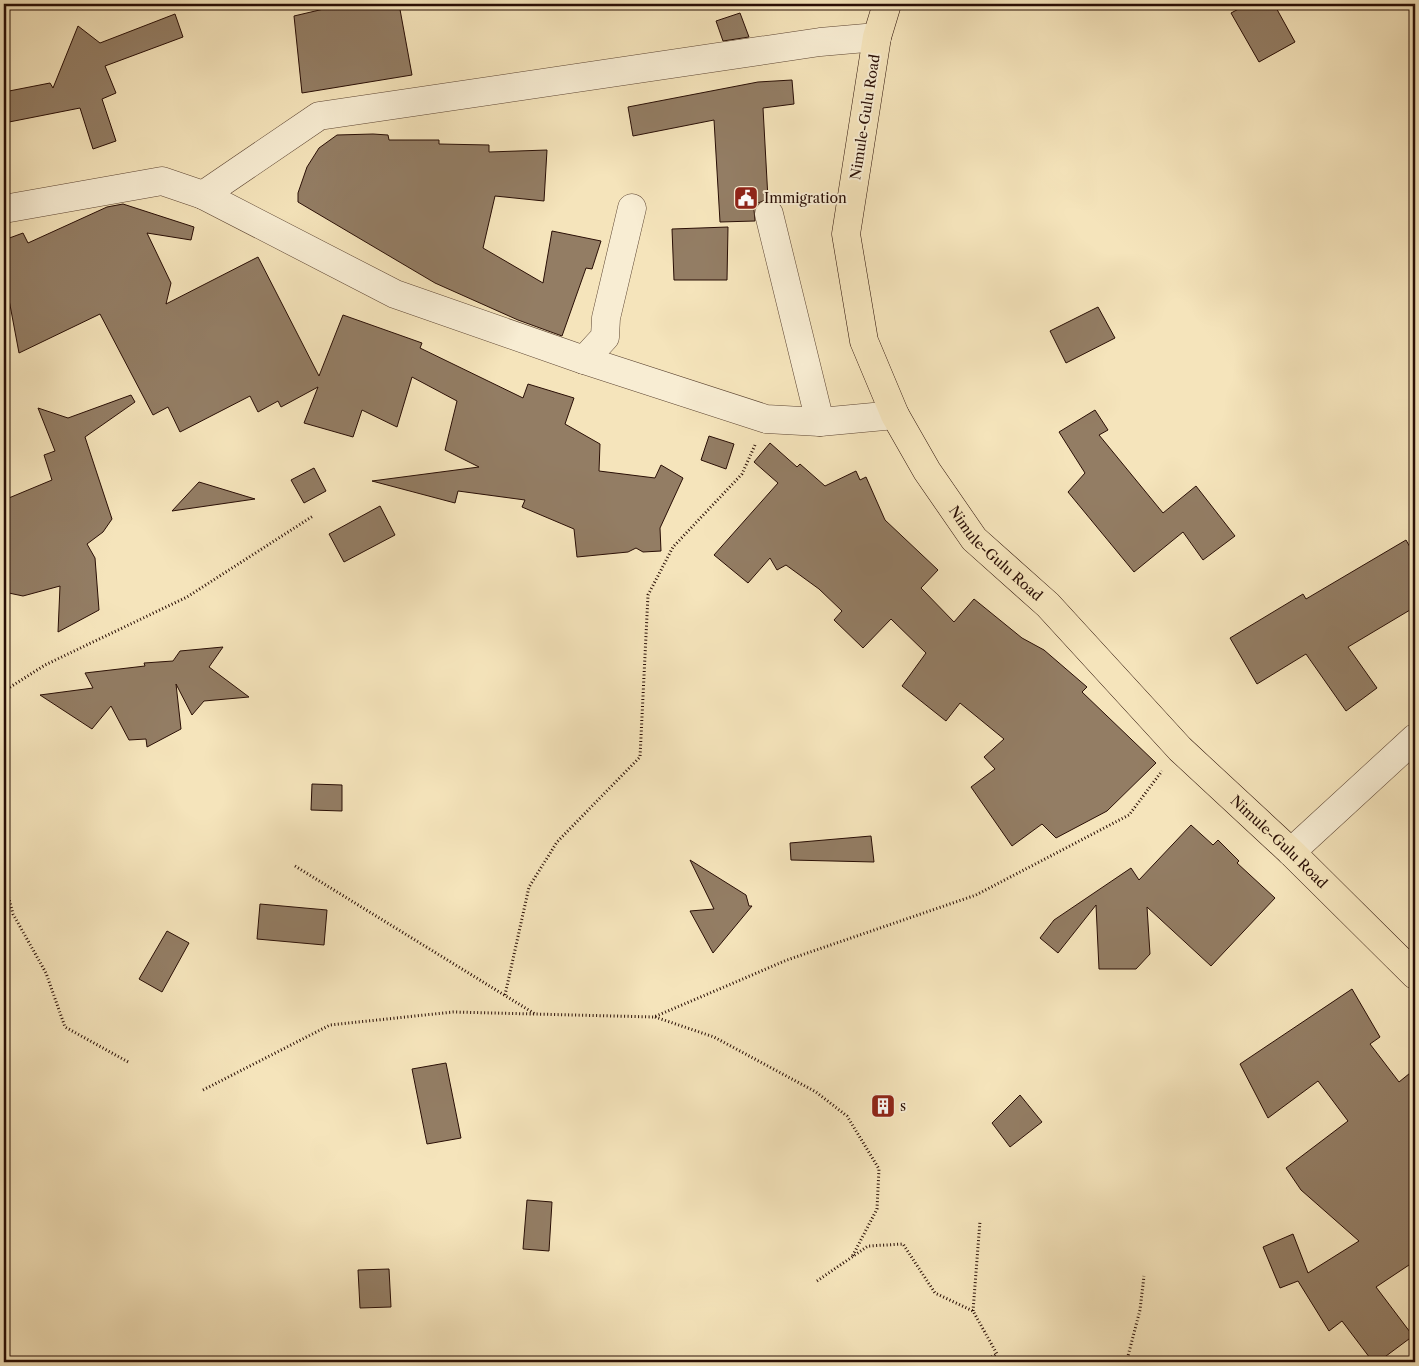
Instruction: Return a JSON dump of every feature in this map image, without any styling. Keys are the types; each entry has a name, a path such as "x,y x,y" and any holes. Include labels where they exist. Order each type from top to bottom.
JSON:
{"main road":[{"name":"Nimule-Gulu Road","path":"888,4 878,37 846,234 864,341 895,415 927,471 974,539 1048,605 1180,749 1292,852 1415,975"}],"street":[{"path":"202,194 319,116 820,42 878,37"},
{"path":"4,209 162,181 202,194 395,294 584,360 766,419 820,422 895,415"},
{"path":"584,360 605,337 606,318 632,208"},
{"path":"769,214 820,422"},
{"path":"1292,852 1415,738"}],"path":[{"path":"505,995 529,886 557,842 640,757 648,595 674,547 742,474 766,419"},
{"path":"4,691 45,665 187,597 313,516"},
{"path":"654,1017 787,960 976,895 1129,815 1180,749"},
{"path":"295,866 535,1014"},
{"path":"4,880 13,914 46,973 66,1027 130,1063"},
{"path":"203,1090 330,1025 453,1012 654,1017 714,1037 816,1092 847,1116 879,1169 878,1209 852,1257"},
{"path":"980,1221 973,1311 997,1354 982,1362"},
{"path":"817,1280 868,1246 903,1244 935,1294 973,1311"},
{"path":"1128,1362 1140,1310 1144,1276"},
{"path":"537,1362 549,1362"}],"building":[{"path":"345,4 399,4 412,75 302,93 294,16"},
{"path":"1248,4 1274,4 1295,42 1259,62 1231,13"},
{"path":"740,13 749,37 723,41 716,21"},
{"path":"175,14 183,37 105,66 116,93 102,99 116,141 93,149 80,108 4,123 4,92 50,83 53,88 78,26 100,43"},
{"path":"792,80 794,104 763,108 768,199 758,203 754,210 755,221 720,222 714,120 633,136 628,107 758,82"},
{"path":"337,135 388,135 389,140 439,140 439,144 489,145 489,152 547,150 544,201 495,196 483,248 543,283 552,231 601,241 592,269 586,268 562,336 518,320 435,283 298,202 298,193 307,167 319,148"},
{"path":"123,204 194,227 191,240 147,233 171,283 166,304 258,257 319,376 343,315 422,343 420,348 523,398 528,384 574,398 565,424 600,444 599,471 655,478 661,465 683,478 660,528 661,551 643,552 636,548 628,552 577,557 574,529 522,507 525,500 458,491 455,503 372,481 479,467 445,450 457,401 412,377 397,427 362,410 353,437 304,423 318,387 281,407 278,401 258,412 250,396 180,432 168,407 153,415 100,314 19,353 4,273 4,240 23,233 28,243 107,207"},
{"path":"728,227 727,280 674,280 672,229"},
{"path":"1098,307 1115,338 1066,363 1050,331"},
{"path":"131,395 135,402 85,437 112,519 103,532 87,544 95,558 99,610 58,632 60,586 23,596 4,592 4,500 52,480 44,455 55,451 38,408 68,418"},
{"path":"1095,410 1108,430 1099,435 1163,513 1196,486 1235,536 1203,560 1183,532 1134,572 1068,492 1085,473 1059,432"},
{"path":"709,436 734,444 726,469 701,460"},
{"path":"770,443 797,467 800,464 825,486 856,471 860,480 866,477 885,520 938,570 921,588 954,622 974,599 1022,638 1044,650 1087,687 1082,692 1156,763 1107,811 1056,838 1042,824 1012,846 971,787 995,769 984,757 1004,739 960,703 946,721 902,686 926,653 891,619 863,648 834,620 842,611 819,589 786,565 777,570 770,558 748,583 714,555 778,483 754,462"},
{"path":"314,468 326,491 304,503 291,480"},
{"path":"199,482 255,499 172,511"},
{"path":"380,506 395,535 344,562 329,534"},
{"path":"1406,540 1415,556 1415,607 1348,647 1377,688 1346,711 1306,654 1257,684 1230,638 1303,594 1306,599"},
{"path":"223,647 209,667 249,697 204,701 192,715 176,684 181,729 147,747 146,739 129,740 111,706 92,729 40,695 93,688 85,673 145,666 144,663 173,661 180,651"},
{"path":"312,784 342,785 342,811 311,810"},
{"path":"1191,825 1213,845 1218,840 1239,861 1237,863 1275,898 1211,966 1147,907 1150,954 1136,969 1099,969 1096,905 1058,953 1040,938 1054,920 1131,868 1139,880"},
{"path":"871,836 874,862 791,860 790,843"},
{"path":"690,860 746,895 749,906 752,906 713,953 690,911 714,909"},
{"path":"260,904 327,910 324,945 257,939"},
{"path":"167,931 189,943 162,992 139,979"},
{"path":"1352,989 1380,1037 1370,1044 1399,1082 1415,1069 1415,1261 1376,1287 1413,1336 1378,1362 1373,1362 1342,1321 1329,1331 1298,1281 1280,1288 1263,1247 1293,1234 1308,1273 1359,1241 1301,1190 1286,1168 1348,1121 1318,1081 1268,1118 1240,1064"},
{"path":"446,1063 461,1138 427,1144 412,1069"},
{"path":"1020,1095 1042,1122 1010,1147 992,1123"},
{"path":"527,1200 552,1202 549,1251 523,1249"},
{"path":"389,1269 391,1307 360,1308 358,1270"}],"place":[{"name":"Immigration","path":"746,198"},
{"name":"s","path":"883,1106"}]}
